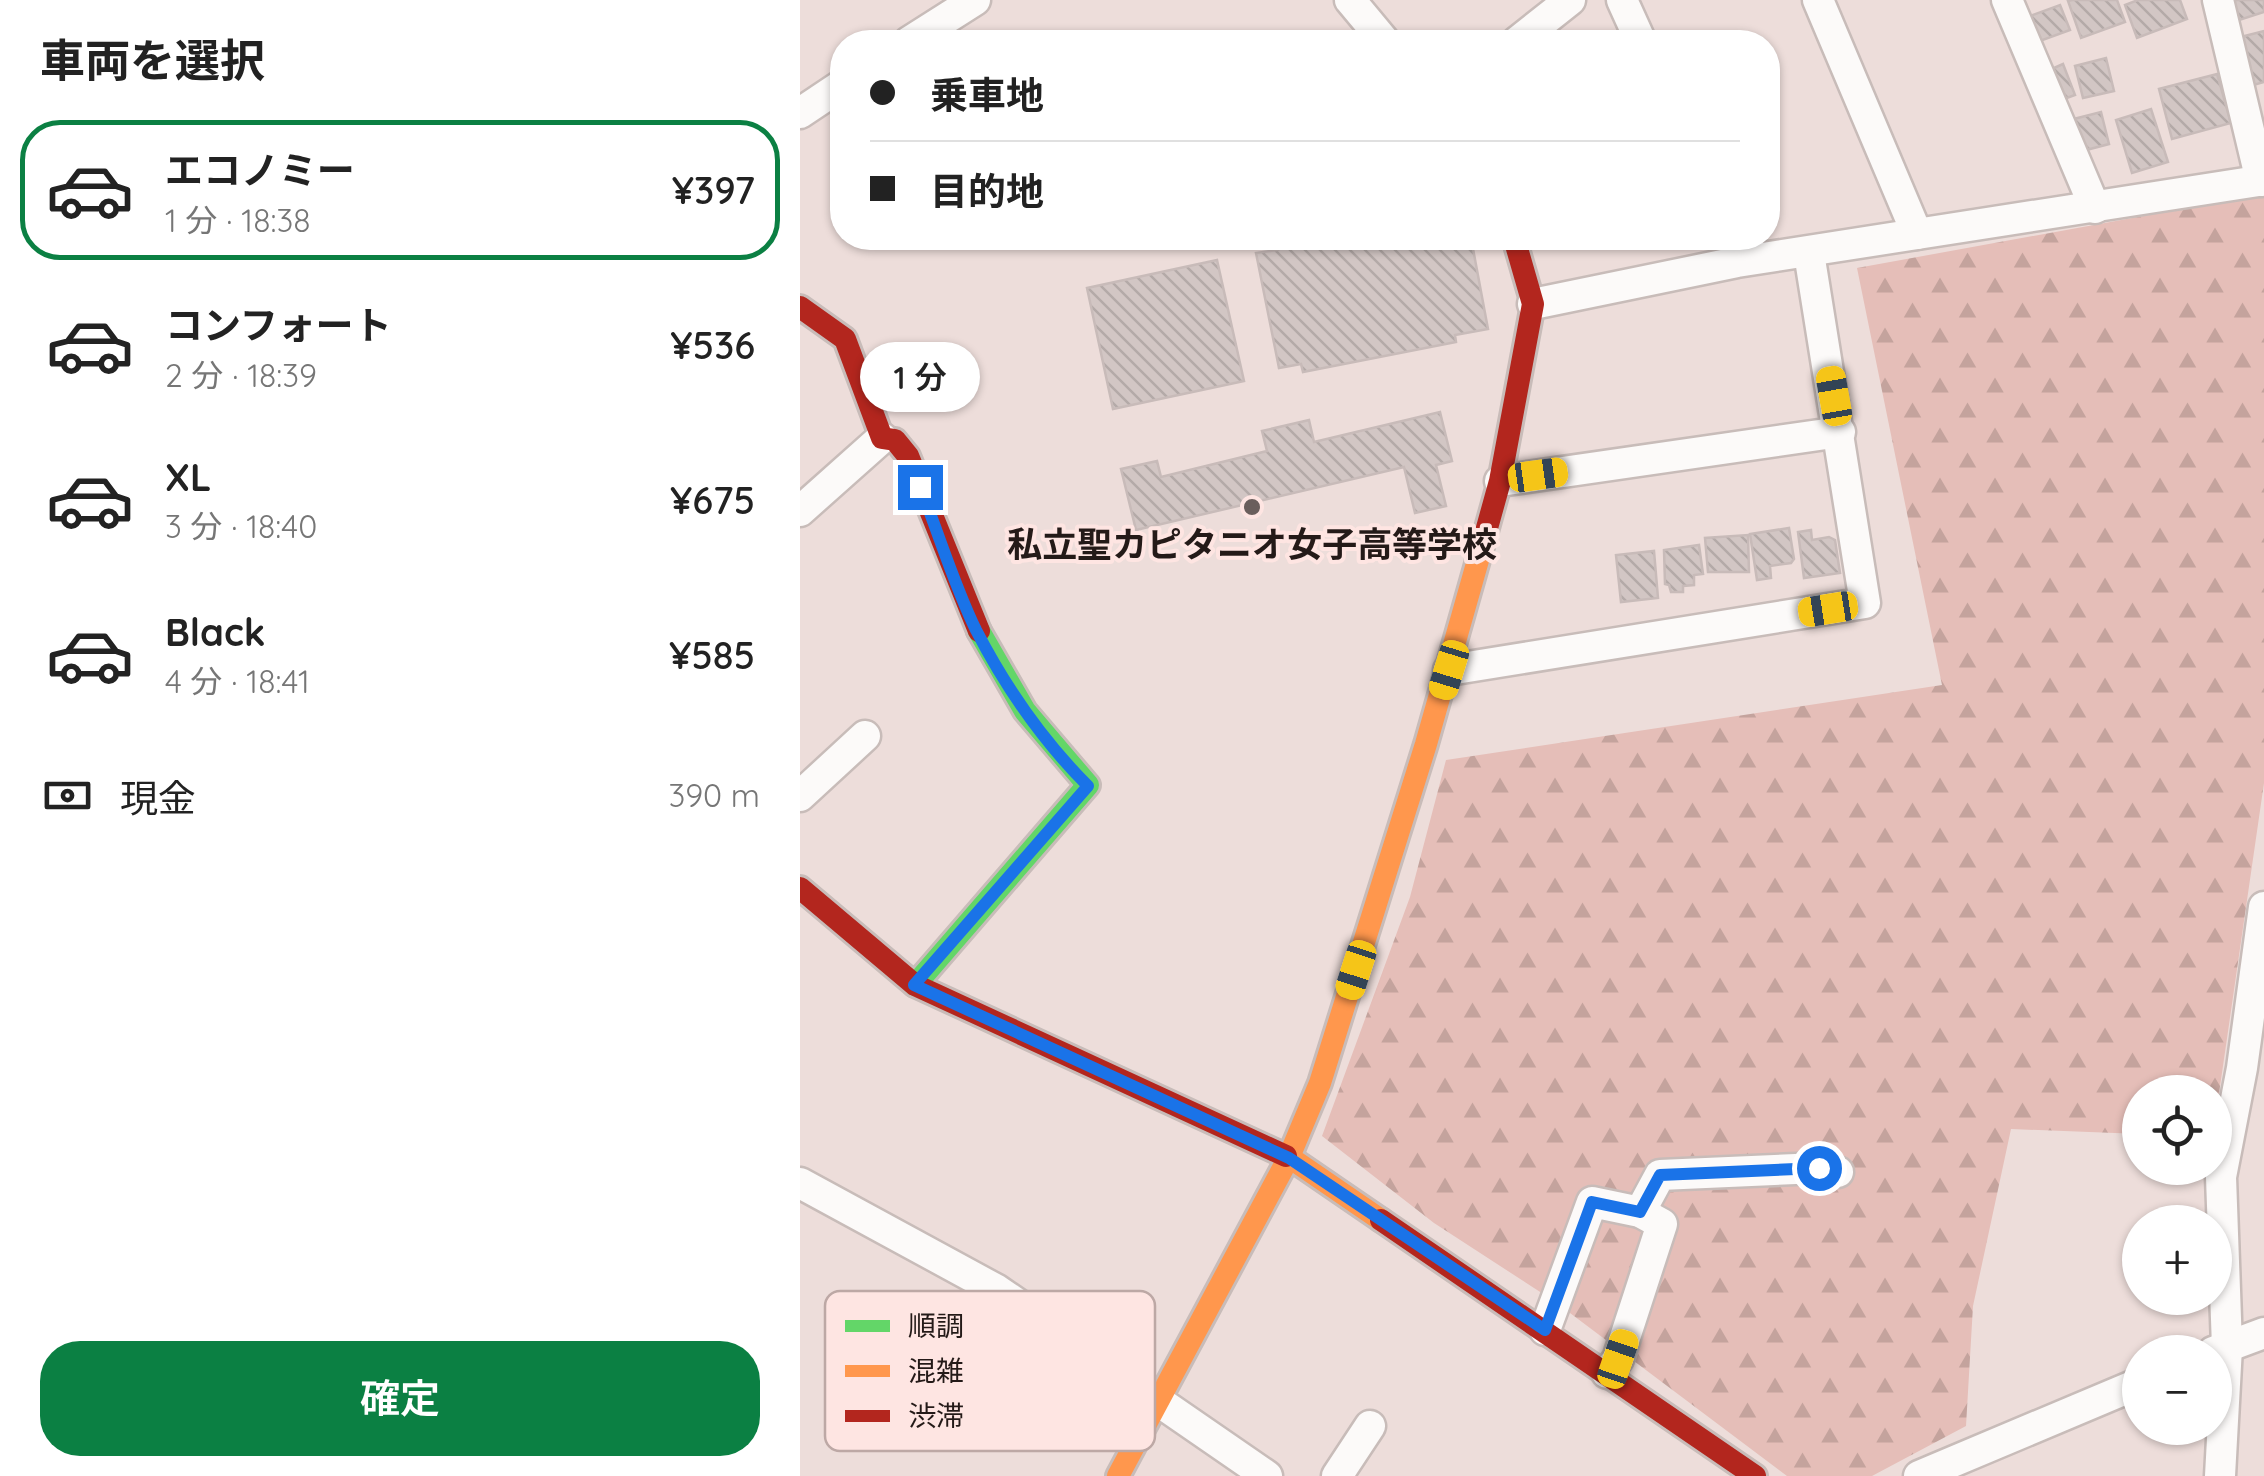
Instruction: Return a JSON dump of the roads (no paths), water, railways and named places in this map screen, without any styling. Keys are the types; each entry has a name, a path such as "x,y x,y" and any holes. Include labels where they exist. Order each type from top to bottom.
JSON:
{"street":[{"path":"928,30 975,0"},
{"path":"1350,0 1375,30"},
{"path":"1622,0 1636,30"},
{"path":"1818,0 1917,234"},
{"path":"2008,0 2095,208"},
{"path":"1533,304 1732,250 1809,253 2262,180 2218,0"},
{"path":"1529,30 1555,5"},
{"path":"800,113 830,93"},
{"path":"1155,1407 1289,1158 1320,1083 1449,670 1500,481 1533,304 1517,250"},
{"path":"1449,670 1865,602 1809,253"},
{"path":"800,307 845,339 882,438"},
{"path":"1500,481 1840,432"},
{"path":"800,511 882,438 896,440 908,456 976,629 1021,706 1053,751 1088,786 914,985"},
{"path":"800,796 865,736"},
{"path":"800,888 914,985 1289,1158 1755,1476"},
{"path":"2220,1335 2221,1177 2253,1067 2264,907"},
{"path":"1640,1212 1660,1175 1819,1168 1838,1172"},
{"path":"800,1184 998,1291"},
{"path":"1545,1330 1592,1202 1640,1212 1662,1224 1618,1359 1607,1373"},
{"path":"2232,1345 2264,1332"},
{"path":"1919,1476 2122,1391"},
{"path":"1155,1399 1267,1476"},
{"path":"1337,1476 1370,1426"},
{"path":"2220,1445 2220,1476"},
{"path":"1118,1476 1131,1451"}],"place":[{"name":"私立聖カピタニオ女子高等学校","path":"1252,507"}]}
